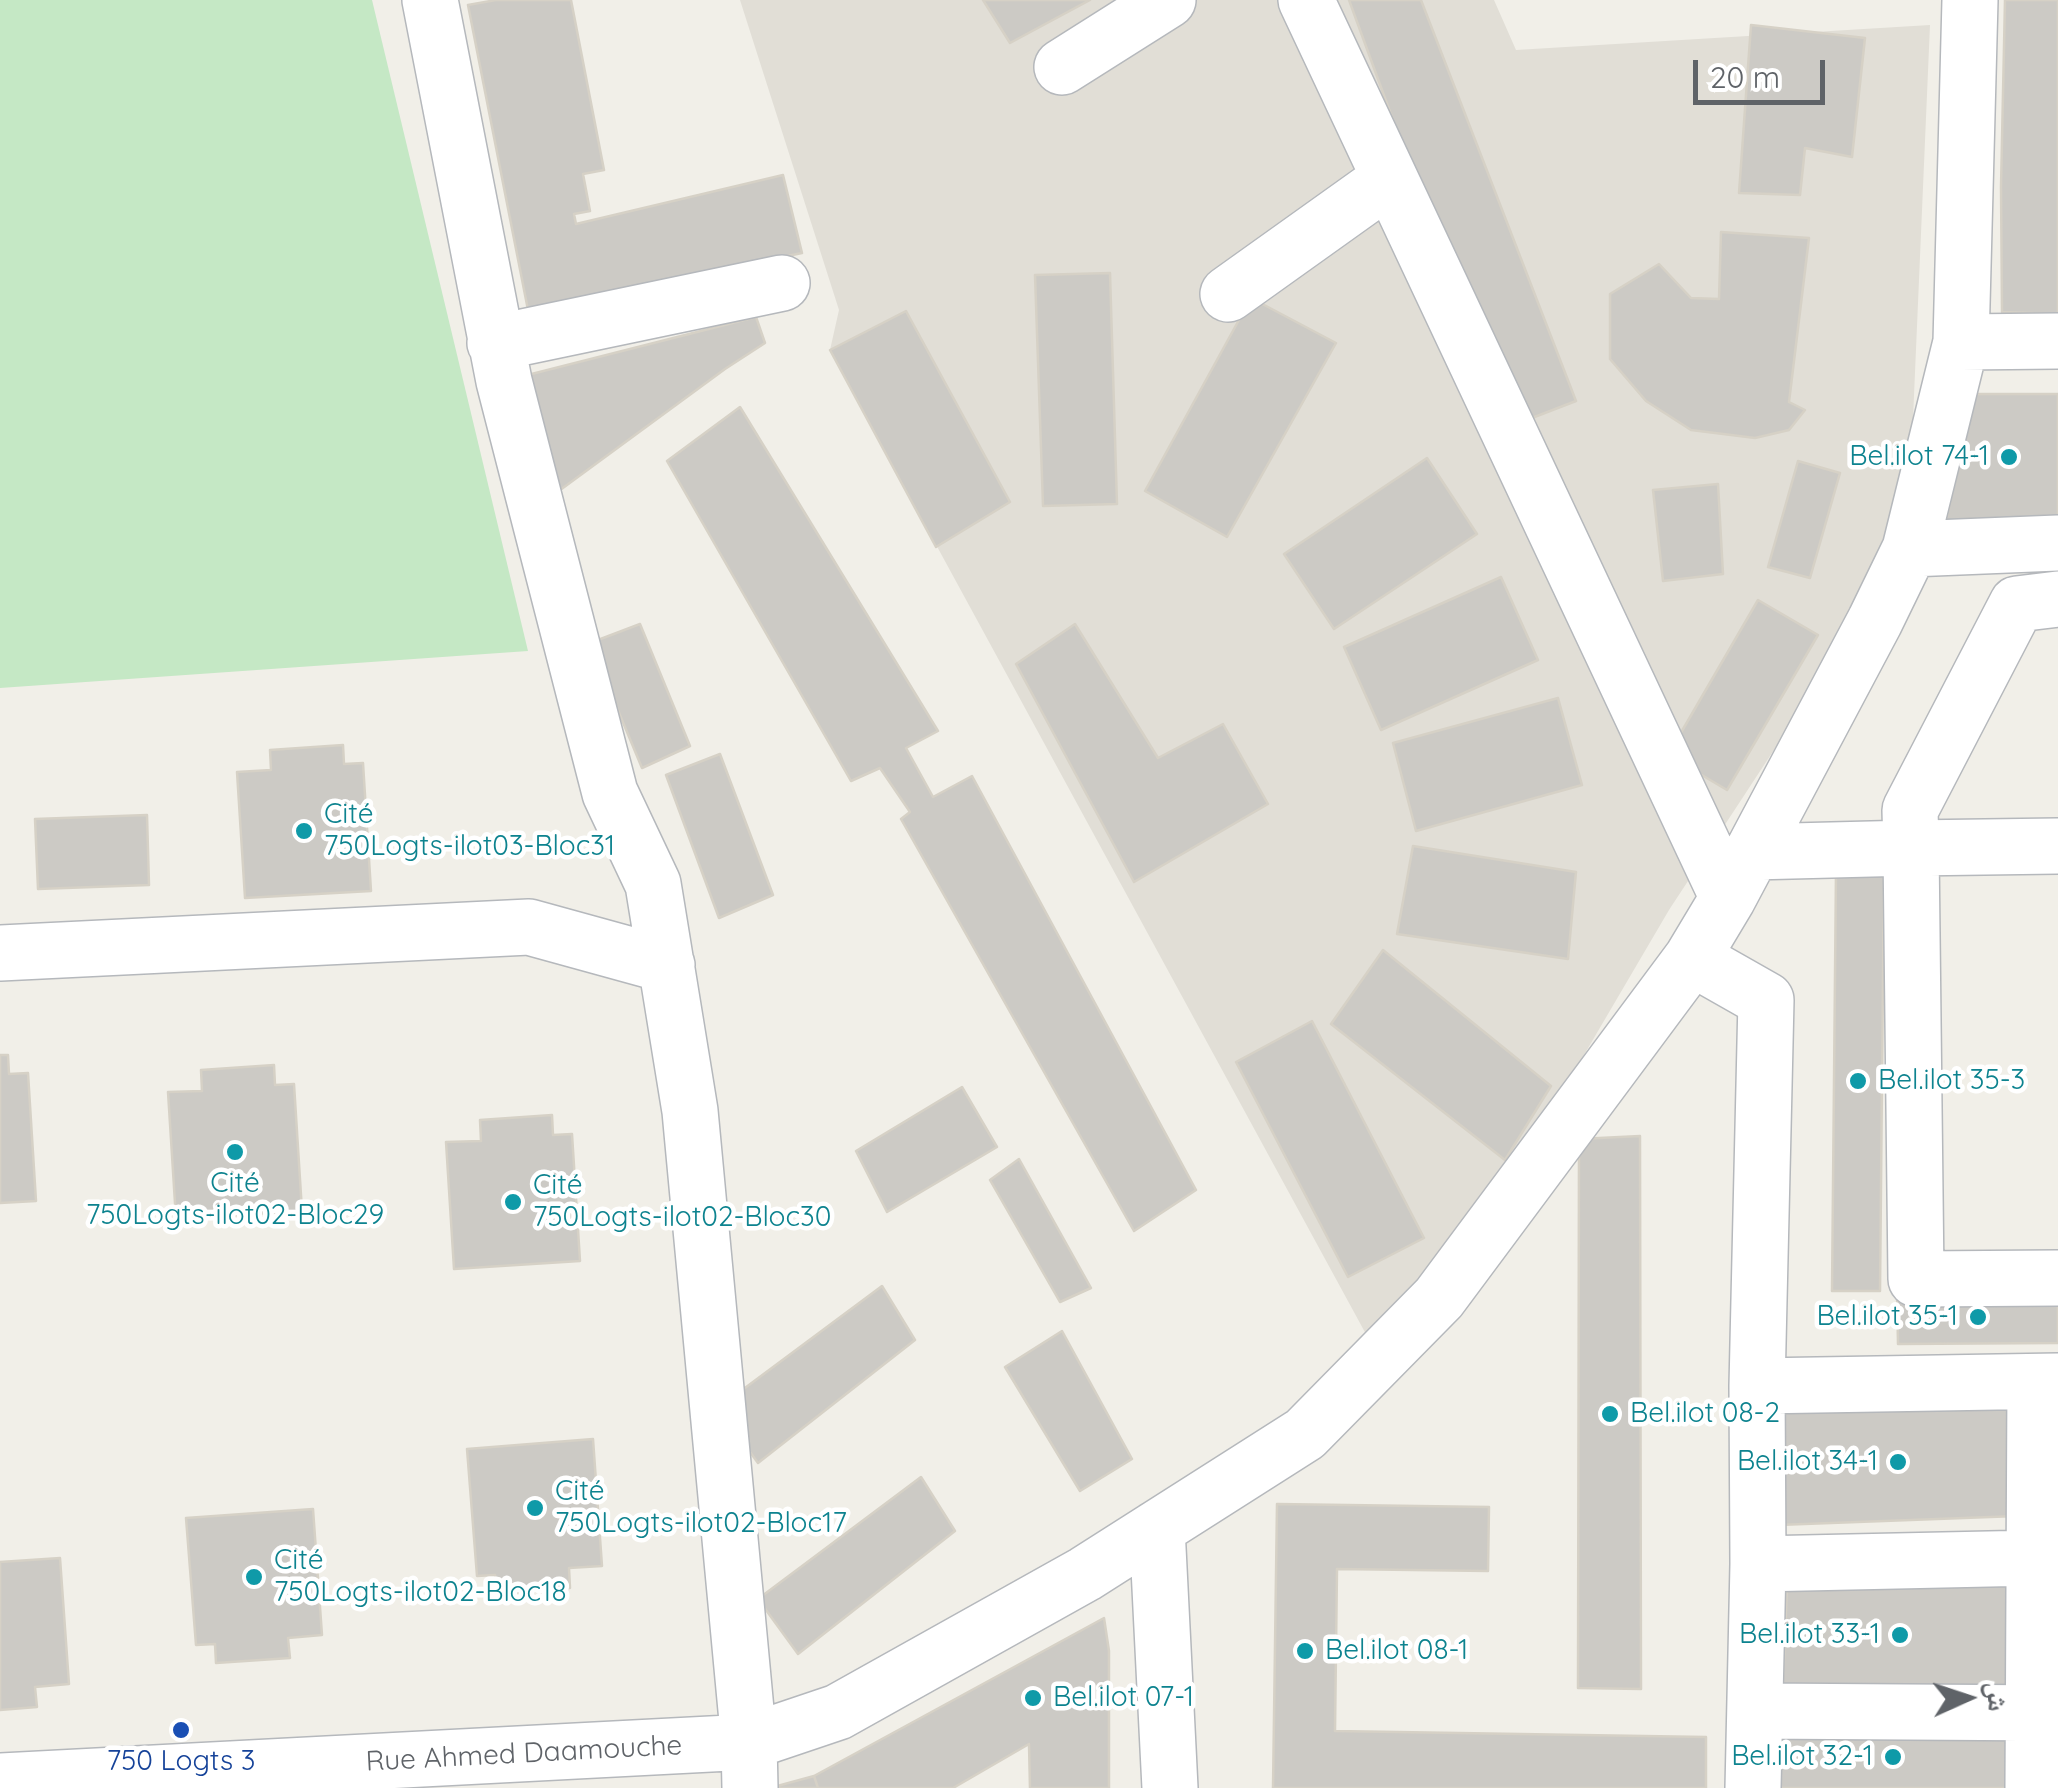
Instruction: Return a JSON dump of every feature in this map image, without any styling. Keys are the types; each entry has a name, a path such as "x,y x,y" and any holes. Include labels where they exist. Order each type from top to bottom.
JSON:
{"street":[{"path":"430,0 495,343 610,793 653,884 690,1111 749,1765"},
{"path":"1062,68 1168,0"},
{"path":"1306,0 1389,179 1740,875 1911,848 2058,846"},
{"name":"Rue Ahmed Daamouche","path":"0,1782 749,1765 1084,1574 1305,1434 1438,1298 1692,958 1740,875 1910,549 1961,342 1970,0"},
{"path":"1228,294 1389,179"},
{"path":"495,343 782,283"},
{"path":"1961,342 2058,341"},
{"path":"1910,549 2058,543"},
{"path":"2058,599 2018,604 1910,810 1916,1279 2058,1278"},
{"path":"0,953 529,927 666,965"},
{"path":"1692,958 1766,1000 1753,1788"},
{"path":"1757,1386 2047,1382 2035,1558 2046,1713 2034,1788"},
{"path":"1157,1528 1170,1788"},
{"path":"1758,1564 2035,1558"},
{"path":"1756,1712 2046,1713"}],"shaded area":[{"path":"740,0 1494,0 1516,50 1930,25 1910,488 1844,643 1669,910 1520,1164 1373,1347 830,350 839,310"}],"green space":[{"path":"0,0 372,0 528,651 0,688"}],"building":[{"path":"496,0 571,0 604,170 583,174 590,211 574,214 576,224 783,175 802,253 528,310 468,5"},
{"path":"983,0 1090,0 1010,43"},
{"path":"1349,0 1421,0 1576,401 1506,428"},
{"path":"2005,0 2058,0 2058,314 2002,312"},
{"path":"1751,25 1865,38 1852,157 1805,148 1800,195 1739,193"},
{"path":"1721,232 1809,238 1789,402 1805,410 1789,430 1755,438 1691,430 1646,401 1610,359 1610,294 1659,264 1691,298 1719,299"},
{"path":"1110,273 1117,504 1043,506 1035,275"},
{"path":"1251,298 1336,343 1227,537 1145,491"},
{"path":"906,311 1010,502 936,547 830,350"},
{"path":"756,317 765,343 537,507 504,381"},
{"name":"Bel.ilot 74-1","path":"1975,394 2058,394 2058,520 1945,525"},
{"path":"740,407 938,731 906,748 933,797 972,776 1196,1190 1134,1231 901,819 910,812 880,768 851,781 667,461"},
{"path":"1427,458 1477,534 1334,629 1284,554"},
{"path":"1798,461 1840,473 1810,578 1768,567"},
{"path":"1718,484 1723,574 1663,581 1653,490"},
{"path":"1501,577 1538,660 1381,730 1344,647"},
{"path":"1758,600 1818,635 1727,790 1668,755"},
{"path":"640,624 690,746 642,768 590,643"},
{"path":"1075,624 1158,758 1223,724 1268,804 1134,882 1016,664"},
{"path":"1558,698 1582,785 1416,831 1393,743"},
{"name":"Cité 750Logts-ilot03-Bloc31","path":"343,745 344,764 363,763 371,891 245,898 237,772 271,770 270,750"},
{"path":"720,754 773,895 719,918 666,775"},
{"path":"147,815 149,885 38,889 35,819"},
{"path":"1413,846 1576,872 1568,959 1397,934"},
{"name":"Bel.ilot 35-3","path":"1836,871 1884,871 1880,1291 1832,1291"},
{"path":"1383,950 1551,1086 1505,1160 1331,1024"},
{"path":"1312,1021 1424,1238 1348,1277 1236,1062"},
{"path":"0,1055 8,1055 9,1074 28,1073 36,1201 0,1203"},
{"name":"Cité 750Logts-ilot02-Bloc29","path":"274,1065 275,1085 294,1084 302,1211 176,1219 168,1092 202,1091 201,1070"},
{"path":"962,1087 997,1147 887,1212 856,1151"},
{"name":"Cité 750Logts-ilot02-Bloc30","path":"552,1115 553,1135 572,1134 580,1261 454,1269 446,1142 481,1141 480,1120"},
{"name":"Bel.ilot 08-2","path":"1640,1136 1641,1689 1578,1688 1579,1139"},
{"path":"1019,1159 1091,1288 1060,1302 990,1180"},
{"path":"882,1286 915,1340 758,1463 718,1408"},
{"name":"Bel.ilot 35-1","path":"2058,1291 2058,1343 1898,1344 1897,1292"},
{"path":"1062,1331 1132,1459 1080,1491 1005,1367"},
{"name":"Bel.ilot 34-1","path":"1781,1405 2016,1409 2017,1516 1778,1525"},
{"name":"Cité 750Logts-ilot02-Bloc17","path":"593,1439 602,1566 569,1568 570,1588 497,1594 495,1575 477,1576 467,1449"},
{"path":"921,1477 955,1531 798,1654 758,1599"},
{"name":"Bel.ilot 08-1","path":"1277,1504 1489,1507 1488,1571 1337,1569 1335,1731 1706,1737 1706,1788 1273,1788"},
{"name":"Cité 750Logts-ilot02-Bloc18","path":"313,1509 322,1635 288,1638 290,1658 216,1663 215,1644 196,1645 186,1518"},
{"path":"60,1558 69,1684 35,1687 37,1707 0,1710 0,1562"},
{"name":"Bel.ilot 33-1","path":"2015,1582 2016,1691 1783,1684 1787,1586"},
{"name":"Bel.ilot 07-1","path":"1104,1618 1109,1651 1109,1788 1030,1788 1029,1744 953,1788 818,1788 814,1776"},
{"name":"Bel.ilot 32-1","path":"1776,1724 2012,1726 2011,1788 1774,1788"},
{"path":"814,1776 818,1788 770,1788"}],"place":[{"name":"Bel.ilot 74-1","path":"2009,457"},
{"name":"Cité 750Logts-ilot03-Bloc31","path":"304,831"},
{"name":"Bel.ilot 35-3","path":"1858,1081"},
{"name":"Cité 750Logts-ilot02-Bloc29","path":"235,1152"},
{"name":"Cité 750Logts-ilot02-Bloc30","path":"513,1202"},
{"name":"Bel.ilot 35-1","path":"1978,1317"},
{"name":"Bel.ilot 08-2","path":"1610,1414"},
{"name":"Bel.ilot 34-1","path":"1898,1462"},
{"name":"Cité 750Logts-ilot02-Bloc17","path":"535,1508"},
{"name":"Cité 750Logts-ilot02-Bloc18","path":"254,1577"},
{"name":"Bel.ilot 33-1","path":"1900,1635"},
{"name":"Bel.ilot 08-1","path":"1305,1651"},
{"name":"Bel.ilot 07-1","path":"1033,1698"},
{"name":"750 Logts 3","path":"181,1730"},
{"name":"Bel.ilot 32-1","path":"1893,1757"}]}
